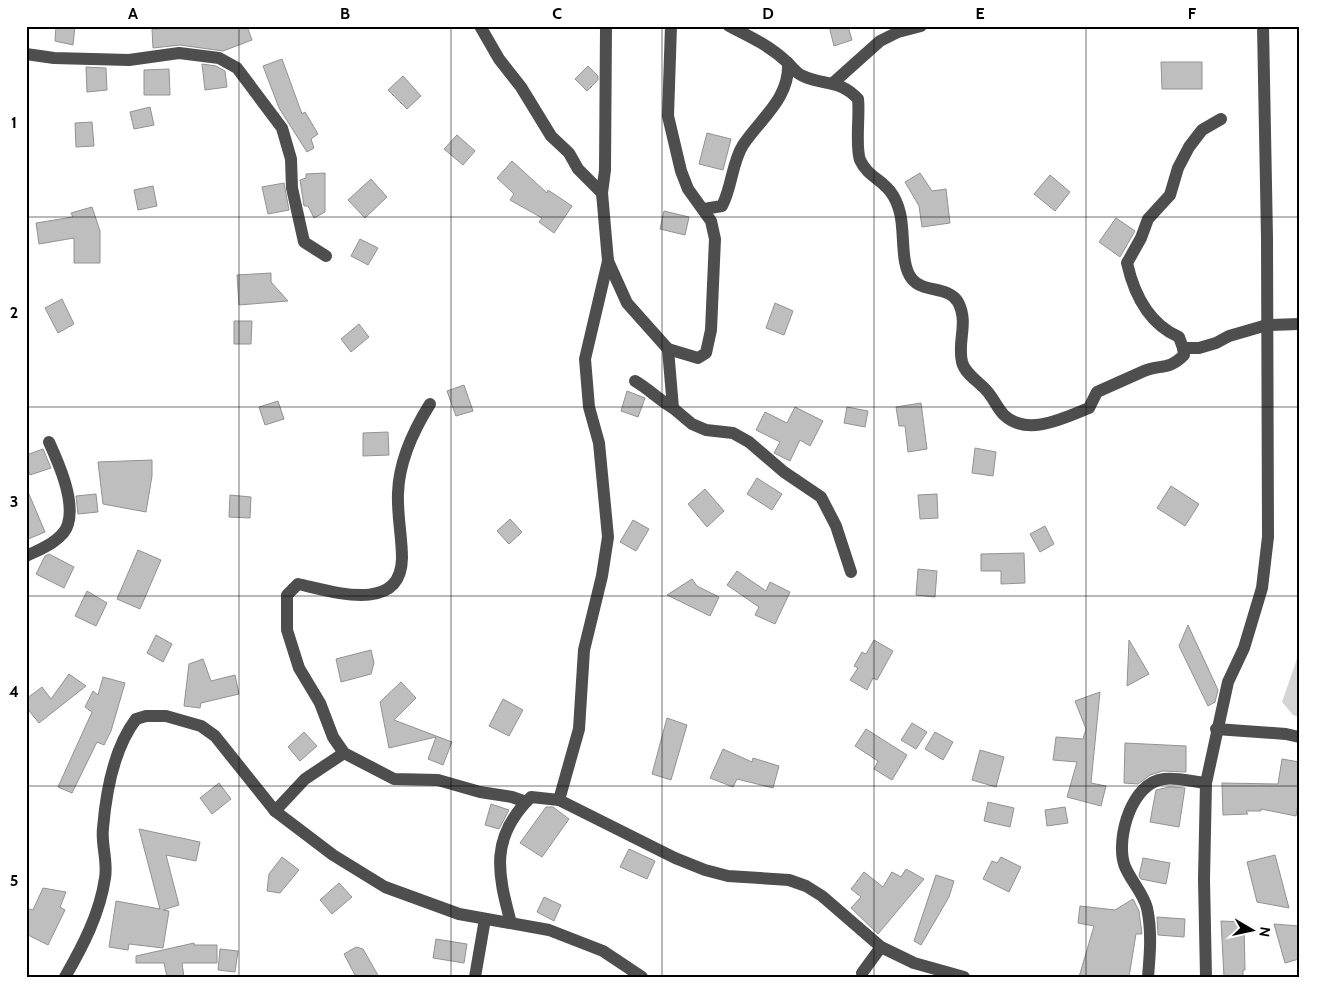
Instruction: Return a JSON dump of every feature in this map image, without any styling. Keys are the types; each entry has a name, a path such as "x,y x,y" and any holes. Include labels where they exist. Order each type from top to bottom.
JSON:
{"street":[{"path":"480,26 551,136 569,154 578,170 602,193"},
{"path":"559,800 580,729 584,650 602,576 608,537 599,443 589,407 585,359 608,261 602,193 605,170 606,26"},
{"path":"608,261 627,302 668,349 698,358 706,353 709,342 715,280 715,239 712,221 688,189 680,172 668,116 671,26"},
{"path":"729,26 761,41 802,76 833,82 849,89 858,99 859,157 865,169 889,188 896,198 903,231 906,272 914,282 925,288 942,291 957,299 964,314 962,362 968,374 995,399 1002,414 1017,424 1032,426 1069,416 1089,408 1097,392 1146,370 1162,369 1177,362 1184,355 1178,337 1163,330 1156,320 1147,314 1131,282 1127,263 1141,238 1148,219 1170,195 1178,168 1189,147 1202,130 1221,119"},
{"path":"833,82 880,41 898,32 922,26"},
{"path":"1206,977 1204,879 1206,783 1216,729 1228,682 1244,648 1262,588 1268,537 1266,325 1268,238 1263,26"},
{"path":"26,54 54,58 130,60 178,53 219,58 237,68 282,128 291,159 292,188 304,242 326,256"},
{"path":"704,209 722,206 729,192 743,145 757,129 786,86 788,63"},
{"path":"1183,348 1199,348 1216,343 1229,336 1266,325 1299,324"},
{"path":"668,349 673,408"},
{"path":"635,381 653,391 656,397 699,427 733,433 749,442 784,472 821,497 836,526 851,572"},
{"path":"430,404 415,426 401,471 398,493 402,561 398,578 392,586 374,594 357,596 298,584 287,594 287,630 299,668 320,703 333,738 344,753 394,779 438,780 480,792 512,796 526,802"},
{"path":"26,556 59,537 68,525 69,504 62,471 49,442"},
{"path":"65,977 93,920 105,877 103,829 111,778 122,743 136,719 146,716 166,716 202,726 215,736 275,811 333,855 385,887 459,914 549,930 603,951 642,977"},
{"path":"1216,729 1286,734 1299,737"},
{"path":"275,811 305,779 344,753"},
{"path":"1148,977 1151,942 1147,907 1124,863 1123,828 1134,801 1151,784 1164,778 1206,783"},
{"path":"511,923 501,888 499,860 515,812 531,797 559,800 675,858 705,870 728,876 789,880 806,886 842,913 864,935 881,947 914,963 964,977"},
{"path":"474,977 485,919"},
{"path":"862,972 881,947"}],"shaded area":[{"path":"1299,653 1299,717 1293,715 1282,702"}],"building":[{"path":"56,26 75,26 73,45 55,41"},
{"path":"247,26 252,40 223,51 180,45 153,48 152,29"},
{"path":"829,26 848,26 852,40 834,46"},
{"path":"282,59 302,114 305,112 318,134 311,139 314,148 307,152 279,108 263,66"},
{"path":"1161,62 1202,62 1202,89 1162,89"},
{"path":"202,64 216,66 225,71 227,87 205,90"},
{"path":"588,66 598,76 598,80 587,91 575,79"},
{"path":"86,67 106,68 107,90 87,92"},
{"path":"169,69 170,95 144,95 144,70"},
{"path":"403,76 421,96 407,109 388,90"},
{"path":"150,107 154,125 134,129 130,112"},
{"path":"92,122 94,146 76,147 75,123"},
{"path":"707,133 731,139 723,170 699,164"},
{"path":"457,135 475,151 463,165 444,149"},
{"path":"512,161 547,193 548,190 572,206 554,233 539,222 542,218 510,200 514,194 497,178"},
{"path":"325,173 325,212 314,218 308,206 304,206 300,180 306,178 306,174"},
{"path":"920,173 932,191 946,189 950,223 922,227 919,206 905,182"},
{"path":"1050,175 1070,192 1055,211 1034,194"},
{"path":"371,179 387,197 365,218 348,200"},
{"path":"284,183 289,210 268,214 262,187"},
{"path":"153,186 157,206 138,210 134,190"},
{"path":"92,207 100,231 100,263 74,263 74,238 39,244 36,223 73,217 71,213"},
{"path":"664,211 689,217 685,235 660,229"},
{"path":"1116,218 1135,231 1120,257 1099,242"},
{"path":"360,239 378,248 368,265 351,256"},
{"path":"271,273 271,282 288,301 239,305 237,275"},
{"path":"62,299 74,324 58,333 45,308"},
{"path":"775,303 793,311 784,335 766,328"},
{"path":"234,321 252,321 251,344 234,344"},
{"path":"359,324 369,337 351,352 341,339"},
{"path":"464,385 473,411 456,416 447,391"},
{"path":"627,391 645,398 638,417 621,411"},
{"path":"278,401 284,419 265,425 259,407"},
{"path":"921,403 927,449 908,452 905,426 899,426 896,407"},
{"path":"795,407 823,421 810,446 800,440 790,461 774,453 780,442 756,430 765,412 787,423"},
{"path":"847,407 868,411 865,427 844,423"},
{"path":"388,432 389,455 363,456 363,433"},
{"path":"975,448 996,452 993,476 972,473"},
{"path":"43,449 51,468 30,475 26,464 26,455"},
{"path":"152,460 152,476 146,512 103,504 98,462"},
{"path":"757,478 782,494 772,510 747,494"},
{"path":"1171,486 1199,504 1185,526 1157,508"},
{"path":"26,487 45,532 26,540"},
{"path":"705,489 724,511 707,527 688,504"},
{"path":"96,494 98,512 78,514 76,496"},
{"path":"937,494 938,518 920,519 918,495"},
{"path":"230,495 251,497 250,518 229,517"},
{"path":"510,519 522,532 509,544 497,531"},
{"path":"633,520 649,529 636,551 620,542"},
{"path":"1045,526 1054,544 1040,552 1030,534"},
{"path":"138,550 161,560 140,609 117,599"},
{"path":"1024,553 1025,583 1001,584 1001,571 981,571 981,554"},
{"path":"49,554 74,567 64,588 36,574 45,556"},
{"path":"918,569 937,571 935,597 916,595"},
{"path":"737,571 766,591 770,582 790,592 775,624 755,615 759,607 727,585"},
{"path":"692,579 697,586 719,597 710,616 667,595"},
{"path":"87,591 107,603 96,626 75,616"},
{"path":"1188,625 1218,690 1215,702 1208,706 1179,646"},
{"path":"156,635 172,644 163,662 147,653"},
{"path":"874,640 893,651 877,680 873,678 867,690 850,680 858,668 854,666 862,652 866,654"},
{"path":"1129,640 1149,674 1127,686"},
{"path":"371,650 374,663 371,674 341,682 336,659"},
{"path":"203,659 211,681 235,675 239,694 201,703 200,708 184,706 189,664"},
{"path":"69,674 86,686 39,723 26,707 26,699 42,687 51,699"},
{"path":"103,677 125,683 111,731 104,745 97,742 72,793 58,787 92,712 85,707 93,691 98,695"},
{"path":"401,682 416,698 394,720 452,742 443,765 428,759 436,737 389,748 380,702"},
{"path":"1100,692 1091,783 1106,786 1101,806 1067,797 1077,762 1053,760 1056,737 1083,739 1086,729 1075,701"},
{"path":"503,699 523,710 509,736 489,726"},
{"path":"667,718 687,725 671,780 652,774"},
{"path":"912,723 927,732 916,749 901,740"},
{"path":"866,729 907,755 892,780 874,769 878,761 855,746"},
{"path":"304,732 317,746 300,761 288,747"},
{"path":"935,732 953,742 943,760 925,749"},
{"path":"1125,743 1186,746 1186,772 1163,771 1150,775 1138,784 1124,783"},
{"path":"723,749 752,762 753,758 779,766 773,788 737,779 733,787 710,778"},
{"path":"980,750 1004,757 996,787 972,780"},
{"path":"1282,759 1299,762 1299,799 1296,816 1261,809 1261,811 1246,811 1248,814 1223,815 1222,783 1278,784"},
{"path":"219,783 231,799 212,814 200,798"},
{"path":"1169,787 1185,788 1179,827 1150,822 1156,790"},
{"path":"988,802 1014,808 1010,827 984,821"},
{"path":"491,804 509,810 499,829 485,825"},
{"path":"546,807 553,807 569,819 542,857 520,843"},
{"path":"1065,807 1068,823 1047,826 1045,810"},
{"path":"139,829 200,842 196,861 166,855 179,905 163,910 169,911 163,948 129,944 128,950 109,947 116,901 160,909"},
{"path":"629,849 655,861 647,879 620,867"},
{"path":"1275,855 1289,908 1257,902 1247,862"},
{"path":"282,857 299,870 280,893 267,891 269,874"},
{"path":"1001,857 1021,867 1009,892 983,879 992,861 997,863"},
{"path":"1143,858 1170,863 1166,884 1141,879 1139,876"},
{"path":"906,869 924,879 878,934 851,908 861,897 851,889 864,872 883,887 892,872 901,877"},
{"path":"936,875 954,881 949,897 921,945 914,941"},
{"path":"339,883 352,897 332,914 320,900"},
{"path":"43,888 66,892 60,907 65,910 48,945 26,934 26,908 33,910"},
{"path":"544,897 561,905 554,921 537,912"},
{"path":"1133,899 1139,911 1142,934 1136,934 1129,977 1079,977 1094,926 1078,923 1080,906 1115,910"},
{"path":"1157,917 1185,919 1184,937 1158,935"},
{"path":"1221,921 1244,922 1245,970 1243,970 1243,977 1224,977"},
{"path":"1274,924 1299,926 1299,959 1285,963"},
{"path":"436,939 467,944 464,963 433,958"},
{"path":"194,943 194,945 217,945 217,963 182,963 184,977 167,977 164,963 136,963 136,956"},
{"path":"356,947 363,949 379,977 356,977 344,954"},
{"path":"220,949 238,951 235,972 218,970"}]}
